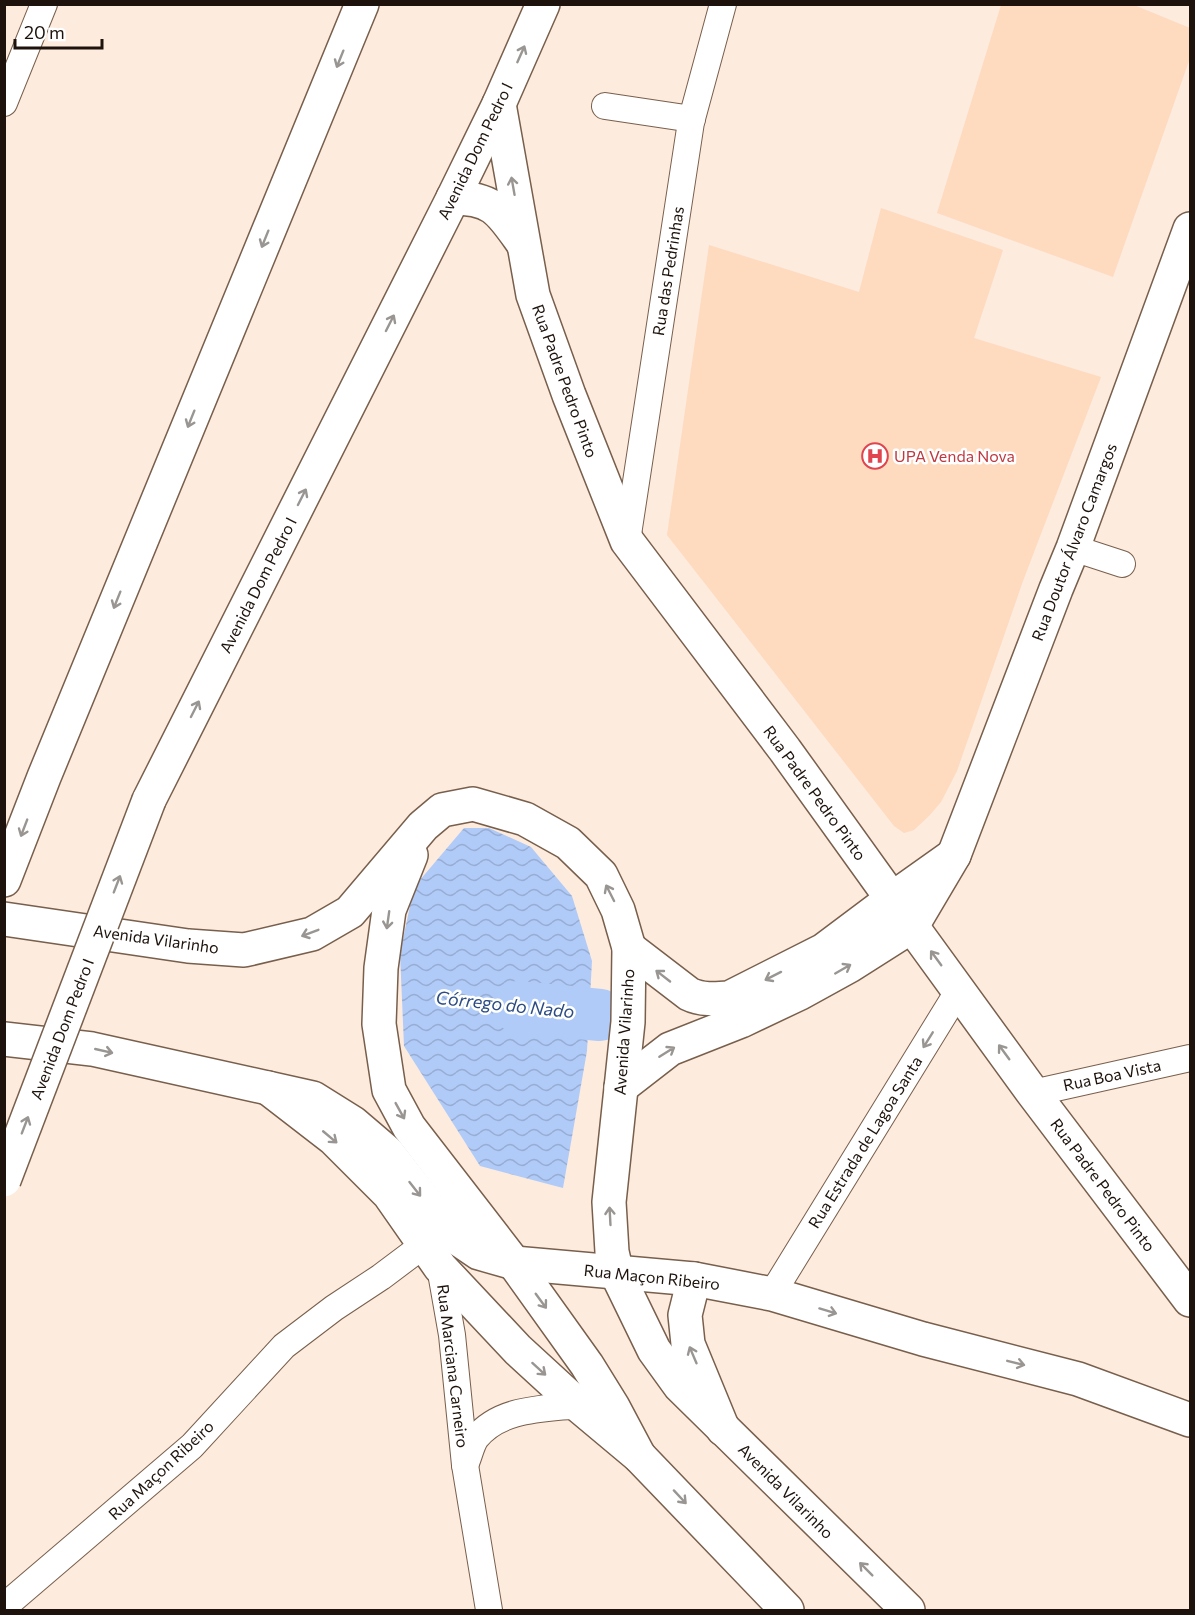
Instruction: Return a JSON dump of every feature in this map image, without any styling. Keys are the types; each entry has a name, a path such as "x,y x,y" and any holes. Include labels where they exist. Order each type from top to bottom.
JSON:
{"main road":[{"path":"4,880 44,777 362,4"},
{"name":"Avenida Dom Pedro I","path":"4,1179 149,800 453,198 499,104 543,4"},
{"name":"Rua Padre Pedro Pinto","path":"499,104 533,295 556,361 627,541 785,750 1033,1093 1191,1300"},
{"name":"Rua Padre Pedro Pinto","path":"453,198 470,198 487,202 503,216 523,243"},
{"name":"Rua Doutor Álvaro Camargos","path":"621,1087 670,1049 741,1021 800,993 849,966 912,926 954,855 1187,247"},
{"name":"Avenida Vilarinho","path":"4,918 189,946 244,950 312,934 350,912 423,826 442,810 473,804 525,819 568,843 601,875 618,910 629,948 628,1022 609,1202 612,1252 617,1274 654,1350 680,1386 908,1611"},
{"path":"423,826 389,910 381,968 379,1024 389,1090 409,1127 514,1263 587,1365 639,1456"},
{"path":"629,948 689,994 715,999 729,998 824,950 892,898 954,855"},
{"path":"4,1039 92,1049 268,1088 334,1139 389,1194 433,1255 518,1350 578,1405 639,1456 787,1611"},
{"name":"Rua Maçon Ribeiro","path":"268,1088 313,1098 353,1123 387,1152 452,1234 479,1253 514,1263 617,1274 694,1279 772,1294 923,1339 1078,1379 1191,1420"},
{"path":"694,1279 685,1315 688,1344 723,1429"}],"street":[{"path":"7,92 44,4"},
{"name":"Rua das Pedrinhas","path":"627,541 692,119 723,4"},
{"path":"605,106 692,119"},
{"path":"1073,548 1122,564"},
{"path":"4,906 50,924"},
{"name":"Rua Estrada de Lagoa Santa","path":"772,1294 959,990"},
{"name":"Rua Boa Vista","path":"1033,1093 1191,1058"},
{"name":"Rua Marciana Carneiro","path":"433,1255 452,1335 465,1465 489,1611"},
{"name":"Rua Maçon Ribeiro","path":"4,1603 22,1592 192,1446 284,1346 334,1308 381,1277 433,1255"},
{"name":"Rua Marciana Carneiro","path":"465,1465 476,1439 497,1420 520,1412 578,1405"}],"shaded area":[{"path":"1001,5 1134,5 1190,28 1190,58 1113,277 937,213"},
{"name":"UPA Venda Nova","path":"881,208 1003,250 974,338 1101,377 1023,581 957,771 941,802 914,830 904,833 894,826 667,535 709,245 859,292"}],"water":[{"path":"464,828 489,828 531,847 572,896 592,961 587,1051 563,1188 480,1166 404,1046 400,953 414,887"}],"waterway":[{"name":"Córrego do Nado","path":"518,1007 600,1015"}],"place":[{"name":"UPA Venda Nova","path":"875,456"}]}
